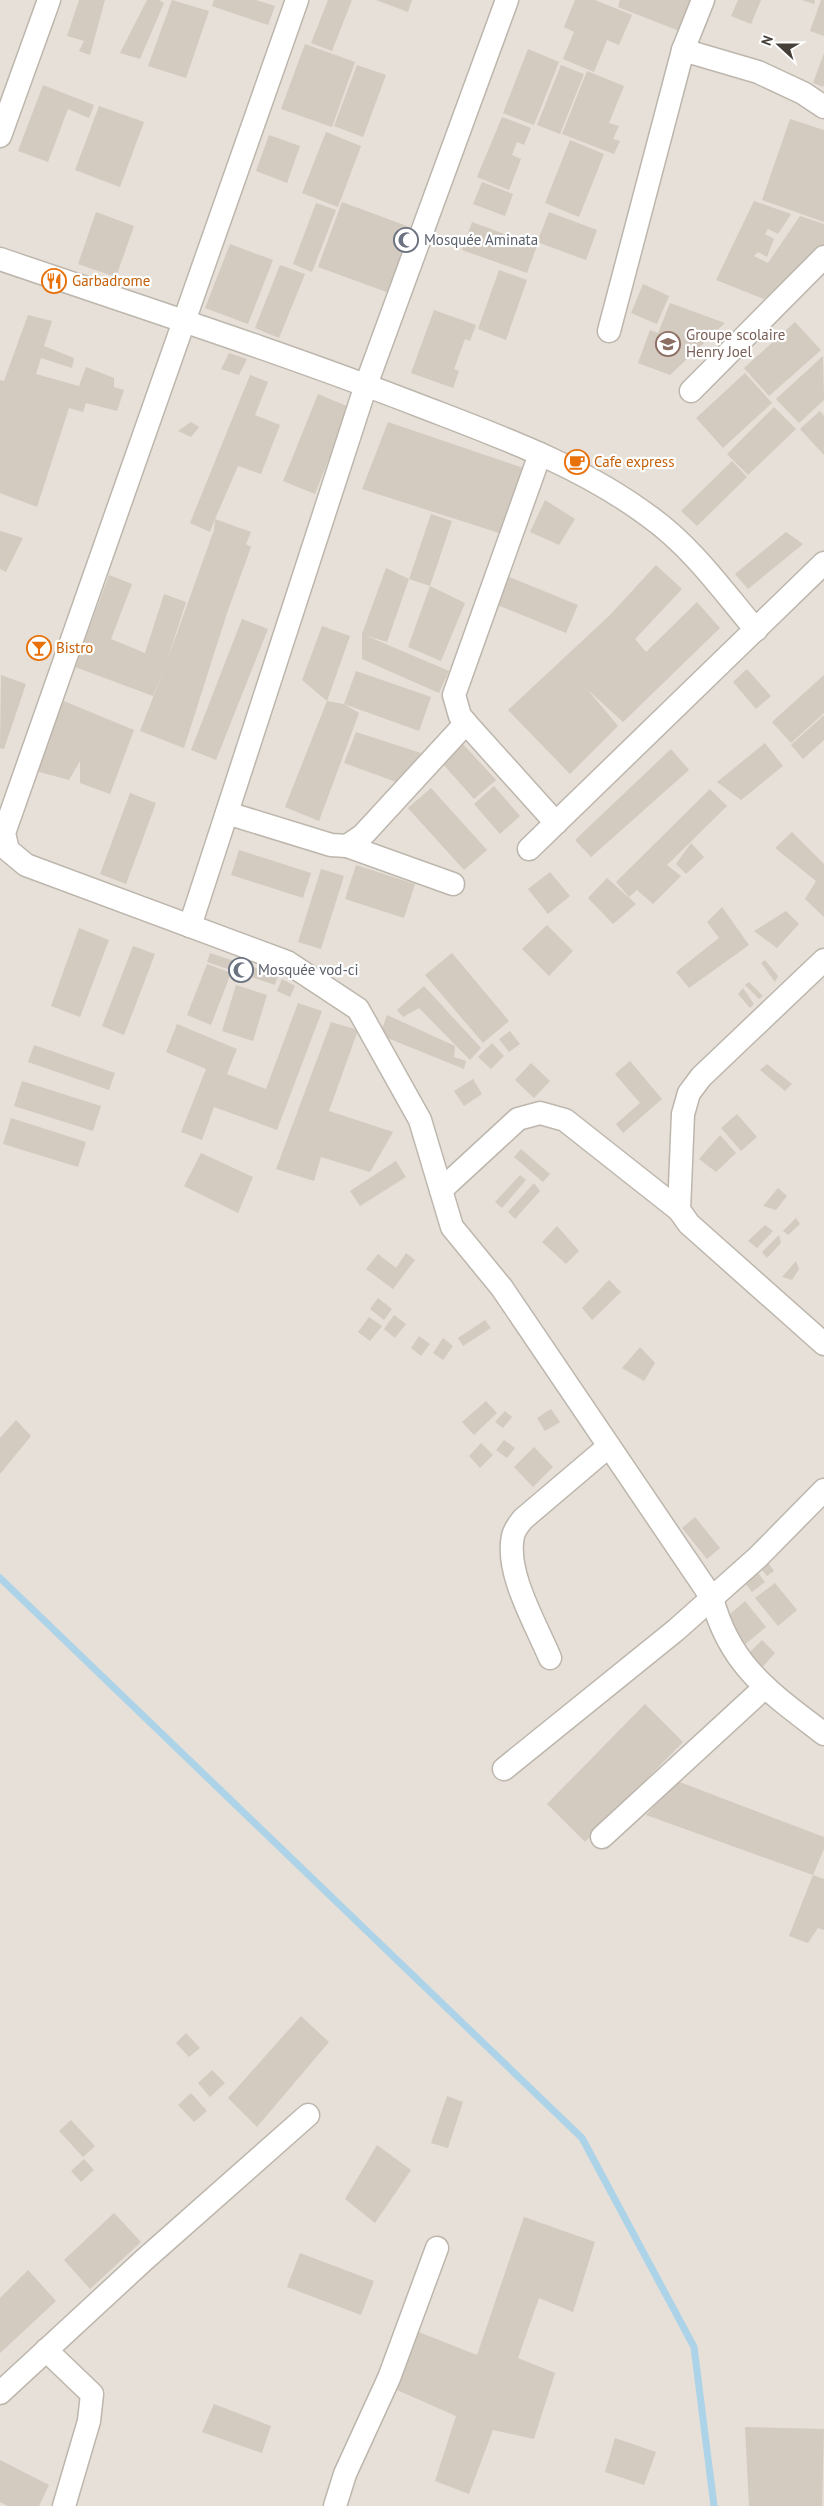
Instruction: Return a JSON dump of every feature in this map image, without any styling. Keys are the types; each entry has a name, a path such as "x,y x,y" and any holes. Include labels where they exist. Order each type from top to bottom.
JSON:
{"street":[{"path":"0,136 49,0"},
{"path":"297,0 4,834 8,850 26,865 287,962 358,1009 420,1120 452,1227 502,1288 712,1598 725,1638 764,1688 824,1734"},
{"path":"190,926 366,385 507,0"},
{"path":"609,331 683,50 703,0"},
{"path":"683,50 758,72 803,93 824,107"},
{"path":"691,391 824,257"},
{"path":"0,259 366,385 567,466 625,500 680,541 756,630"},
{"path":"540,454 454,695 456,708 466,723 556,823"},
{"path":"529,849 824,563"},
{"path":"347,846 363,835 466,723"},
{"path":"227,813 331,845 347,846 453,884"},
{"path":"679,1210 683,1114 689,1093 701,1077 824,960"},
{"path":"441,1190 518,1119 540,1113 566,1120 679,1210 689,1224 824,1344"},
{"path":"550,1658 514,1572 511,1549 513,1533 522,1519 609,1446"},
{"path":"504,1768 676,1630 758,1556 824,1490"},
{"path":"602,1837 764,1688"},
{"path":"0,2394 144,2260 308,2115"},
{"path":"335,2506 345,2474 389,2378 437,2248"},
{"path":"46,2350 92,2394 89,2421 64,2506"}],"shaded area":[{"path":"0,0 824,0 824,2506 0,2506"}],"building":[{"path":"79,0 105,0 90,55 79,51 84,41 67,36"},
{"path":"147,0 159,0 164,3 140,59 120,53"},
{"path":"172,0 209,11 186,78 148,66"},
{"path":"214,0 256,0 275,6 268,25 212,6"},
{"path":"328,0 352,0 332,51 311,43"},
{"path":"376,0 412,0 408,12"},
{"path":"575,0 595,0 632,15 619,45 607,40 594,72 563,59 574,32 564,27"},
{"path":"620,0 695,0 682,32 618,7"},
{"path":"738,0 761,0 751,24 731,16"},
{"path":"802,0 815,0 814,4"},
{"path":"821,0 824,0 824,36 810,31"},
{"path":"305,44 355,62 332,127 281,109"},
{"path":"528,49 559,62 534,125 503,113"},
{"path":"824,53 824,84 823,87 813,83"},
{"path":"357,65 386,75 363,137 334,126"},
{"path":"561,65 584,74 560,134 537,125"},
{"path":"587,71 624,86 609,123 619,126 613,139 620,141 614,154 562,134"},
{"path":"43,85 94,105 89,118 68,109 48,162 18,151"},
{"path":"99,106 144,122 120,187 75,170"},
{"path":"502,117 531,128 524,145 517,142 512,155 521,159 509,190 477,177"},
{"path":"790,119 824,130 824,222 762,200"},
{"path":"326,132 361,146 338,207 302,193"},
{"path":"269,135 300,146 287,183 256,171"},
{"path":"570,140 604,154 579,217 545,203"},
{"path":"482,182 513,194 505,216 473,204"},
{"path":"754,201 791,214 778,234 768,229 765,234 774,239 767,257 758,252 754,256 768,263 800,216 824,224 824,246 764,299 716,280"},
{"path":"342,202 415,229 392,294 318,267"},
{"path":"316,203 336,210 312,272 293,264"},
{"path":"96,212 134,226 116,277 78,264"},
{"path":"549,212 597,230 586,260 537,242"},
{"path":"472,222 537,246 527,273 462,250"},
{"path":"230,244 273,260 248,324 205,308"},
{"path":"280,265 305,274 279,338 255,328"},
{"path":"499,270 527,280 506,340 478,329"},
{"path":"643,284 669,296 657,324 631,313"},
{"path":"670,303 725,323 670,375 638,363 650,330 658,333"},
{"path":"434,310 476,325 470,341 465,339 454,369 459,371 453,388 411,373"},
{"path":"28,315 52,321 44,346 74,358 72,368 41,358 36,374 79,386 86,367 114,378 114,387 124,390 117,411 86,403 83,412 69,408 37,507 0,493 0,380 4,381"},
{"path":"795,322 821,350 769,396 744,368"},
{"path":"229,353 247,359 239,375 221,369"},
{"path":"823,356 824,400 799,423 776,399"},
{"path":"745,373 772,403 723,448 696,418"},
{"path":"250,375 268,382 255,415 280,425 261,474 238,466 210,532 190,523"},
{"path":"318,394 349,407 315,494 283,481"},
{"path":"774,407 796,429 748,475 727,454"},
{"path":"820,411 824,416 824,455 800,429"},
{"path":"191,422 199,427 191,437 178,431"},
{"path":"388,422 526,469 499,533 362,489"},
{"path":"732,461 747,477 697,526 681,511"},
{"path":"545,500 575,519 559,545 530,532"},
{"path":"431,514 452,521 430,586 409,579"},
{"path":"215,519 251,532 246,544 251,547 227,613 184,748 140,731 164,669 153,696 75,667 109,575 132,584 111,639 145,653 164,594 186,602 167,661 214,530"},
{"path":"0,531 23,538 6,572 0,569"},
{"path":"786,532 803,544 748,589 735,574"},
{"path":"656,565 682,589 635,639 646,652 697,602 720,628 623,722 588,690 618,726 570,774 508,710 610,615"},
{"path":"386,568 409,579 387,642 367,636 449,671 439,693 362,659 362,634"},
{"path":"507,576 578,605 566,633 495,604"},
{"path":"430,586 465,603 441,661 408,647"},
{"path":"242,619 268,629 216,760 191,750"},
{"path":"322,626 350,636 327,701 302,680"},
{"path":"747,669 771,696 756,709 733,682"},
{"path":"356,671 431,697 419,731 344,704"},
{"path":"1,675 26,684 4,749 0,748"},
{"path":"824,675 824,713 791,743 772,722"},
{"path":"59,699 134,730 110,794 80,783 80,761 69,780 32,770"},
{"path":"327,701 344,704 359,713 319,821 285,807"},
{"path":"824,715 824,740 803,759 791,745"},
{"path":"356,732 424,754 399,783 344,763"},
{"path":"765,743 783,766 741,800 717,782"},
{"path":"463,744 496,780 474,799 442,763"},
{"path":"671,749 689,770 591,857 575,840"},
{"path":"494,786 520,816 500,834 474,804"},
{"path":"431,788 487,850 464,870 408,808"},
{"path":"710,789 727,806 667,865 681,876 653,904 637,890 629,897 616,882"},
{"path":"130,793 156,803 126,884 100,874"},
{"path":"792,832 824,864 824,917 805,899 816,881 775,848"},
{"path":"691,843 704,857 686,874 676,864"},
{"path":"239,850 311,873 303,898 231,875"},
{"path":"356,865 415,884 404,918 345,899"},
{"path":"321,869 344,876 321,949 298,942"},
{"path":"550,872 570,896 548,914 528,889"},
{"path":"607,878 636,904 613,924 588,898"},
{"path":"722,907 749,945 689,988 676,972 719,938 707,922"},
{"path":"786,911 799,924 777,948 754,931"},
{"path":"547,925 573,951 549,976 522,949"},
{"path":"79,928 109,940 80,1017 51,1006"},
{"path":"133,946 155,954 124,1035 102,1026"},
{"path":"210,953 278,975 275,985 207,962"},
{"path":"452,953 509,1021 483,1043 425,975"},
{"path":"765,960 778,976 775,982 761,963"},
{"path":"207,964 231,973 211,1025 187,1015"},
{"path":"282,979 295,986 290,997 277,991"},
{"path":"749,982 763,996 759,999 745,985"},
{"path":"236,985 267,995 253,1041 222,1031"},
{"path":"424,986 481,1048 470,1060 419,1008 403,1017 397,1010"},
{"path":"743,988 754,1004 750,1008 738,994"},
{"path":"298,1003 322,1011 277,1130 214,1107 202,1140 181,1132 206,1069 166,1052 177,1024 237,1049 227,1074 266,1089"},
{"path":"387,1015 455,1046 454,1057 466,1061 464,1069 380,1035"},
{"path":"331,1022 358,1030 329,1111 393,1132 370,1172 321,1157 314,1181 276,1169"},
{"path":"510,1031 520,1044 509,1052 499,1039"},
{"path":"492,1043 504,1056 491,1069 478,1057"},
{"path":"34,1045 115,1073 109,1090 28,1062"},
{"path":"630,1061 662,1099 623,1133 616,1124 640,1103 615,1074"},
{"path":"531,1063 550,1081 534,1098 515,1080"},
{"path":"767,1064 792,1084 785,1091 760,1070"},
{"path":"473,1079 482,1094 464,1106 454,1091"},
{"path":"22,1081 101,1106 93,1131 14,1106"},
{"path":"737,1114 757,1137 741,1151 721,1128"},
{"path":"11,1118 86,1142 78,1167 3,1144"},
{"path":"720,1135 736,1153 716,1172 699,1159"},
{"path":"521,1149 550,1174 543,1182 514,1157"},
{"path":"201,1153 253,1177 238,1213 184,1186"},
{"path":"396,1161 406,1177 360,1206 350,1191"},
{"path":"520,1175 526,1180 502,1208 495,1202"},
{"path":"534,1183 540,1191 515,1219 508,1212"},
{"path":"778,1188 787,1196 776,1210 763,1206"},
{"path":"796,1218 800,1224 788,1235 783,1231"},
{"path":"765,1225 773,1231 757,1248 748,1241"},
{"path":"557,1226 579,1251 566,1264 542,1242"},
{"path":"779,1235 781,1243 767,1258 762,1252"},
{"path":"406,1253 415,1260 393,1289 366,1269 378,1254 396,1268"},
{"path":"796,1261 799,1269 792,1280 782,1277"},
{"path":"609,1280 621,1292 592,1320 582,1308"},
{"path":"378,1298 392,1309 384,1320 370,1309"},
{"path":"394,1315 406,1324 395,1338 384,1329"},
{"path":"369,1317 382,1326 370,1341 358,1332"},
{"path":"485,1320 491,1328 463,1346 458,1338"},
{"path":"419,1336 430,1344 421,1356 411,1348"},
{"path":"443,1338 453,1346 443,1360 433,1353"},
{"path":"640,1347 655,1363 644,1381 622,1368"},
{"path":"486,1401 497,1413 474,1435 462,1422"},
{"path":"551,1409 560,1422 545,1431 537,1418"},
{"path":"505,1411 512,1417 503,1428 495,1422"},
{"path":"16,1420 31,1436 0,1474 0,1438"},
{"path":"504,1440 515,1448 507,1458 496,1450"},
{"path":"481,1443 493,1455 480,1468 469,1456"},
{"path":"534,1447 553,1467 533,1487 514,1467"},
{"path":"695,1517 720,1548 707,1559 682,1528"},
{"path":"766,1560 774,1571 767,1576 759,1566"},
{"path":"758,1573 765,1582 752,1592 745,1583"},
{"path":"775,1583 797,1610 778,1626 755,1598"},
{"path":"745,1601 766,1627 742,1647 721,1622"},
{"path":"762,1640 775,1653 759,1671 745,1657"},
{"path":"645,1704 683,1742 585,1842 547,1804"},
{"path":"677,1781 824,1837 824,1849 813,1875 646,1815"},
{"path":"813,1875 824,1879 824,1930 818,1928 808,1943 789,1936"},
{"path":"301,2016 329,2042 257,2127 228,2098"},
{"path":"186,2033 200,2048 189,2057 176,2043"},
{"path":"212,2070 225,2083 210,2097 198,2083"},
{"path":"191,2093 207,2111 194,2122 178,2105"},
{"path":"447,2096 463,2102 448,2148 431,2143"},
{"path":"71,2120 95,2146 83,2157 59,2131"},
{"path":"377,2145 411,2170 375,2223 345,2199"},
{"path":"84,2159 94,2170 81,2182 71,2171"},
{"path":"114,2213 141,2242 90,2289 64,2260"},
{"path":"524,2217 595,2242 573,2312 539,2298 518,2358 555,2373 534,2439 493,2430 469,2494 435,2481 456,2416 397,2390 416,2331 477,2355"},
{"path":"300,2253 374,2281 361,2315 287,2287"},
{"path":"28,2270 56,2301 0,2353 0,2298"},
{"path":"214,2404 271,2426 262,2453 202,2432"},
{"path":"745,2427 824,2429 822,2506 749,2506"},
{"path":"615,2438 656,2452 644,2485 605,2472"},
{"path":"0,2460 49,2485 39,2506 8,2506 0,2502"}],"waterway":[{"path":"0,1578 582,2138 694,2347 714,2506"}],"place":[{"name":"Mosquée Aminata","path":"406,240"},
{"name":"Garbadrome","path":"54,281"},
{"name":"Groupe scolaire Henry Joel","path":"668,344"},
{"name":"Cafe express","path":"577,462"},
{"name":"Bistro","path":"39,648"},
{"name":"Mosquée vod-ci","path":"241,970"}]}
